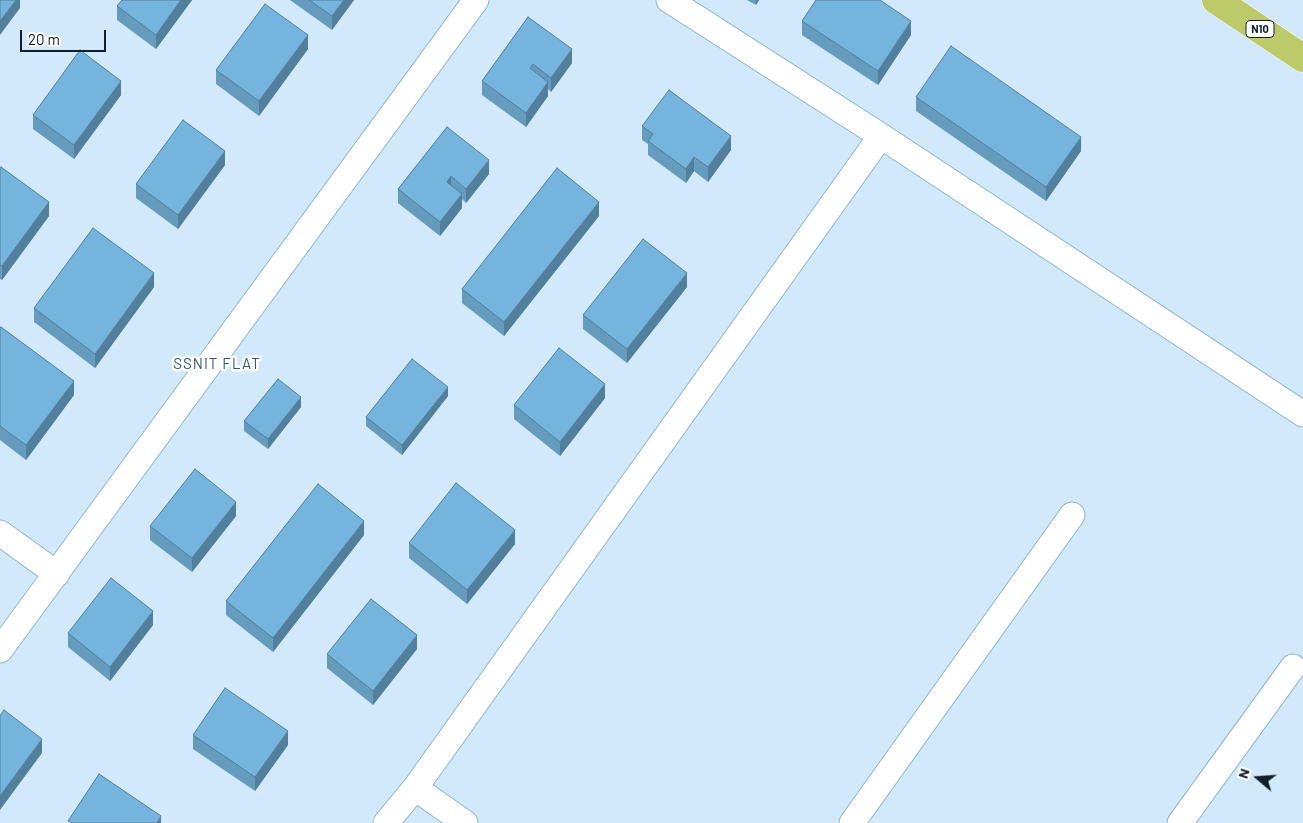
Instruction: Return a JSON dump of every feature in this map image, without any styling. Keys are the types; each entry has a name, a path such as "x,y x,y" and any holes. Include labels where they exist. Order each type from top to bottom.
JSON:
{"highway":[{"name":"N10","path":"1216,0 1303,58"}],"street":[{"path":"0,650 476,0"},
{"path":"669,0 881,136 1303,414"},
{"path":"386,823 415,788 881,136"},
{"path":"852,823 1072,515"},
{"path":"0,533 57,574"},
{"path":"1180,823 1293,667"},
{"path":"415,788 465,823"}],"building":[{"path":"0,0 16,0 0,21"},
{"path":"122,0 181,0 156,35 117,6"},
{"path":"309,0 344,0 332,16"},
{"path":"816,0 880,0 911,21 878,71 802,21"},
{"path":"265,4 308,35 259,101 216,70"},
{"path":"528,17 572,49 551,78 533,64 530,68 548,82 526,113 482,81"},
{"path":"951,46 1081,137 1046,187 916,97"},
{"path":"80,50 121,81 74,145 33,115"},
{"path":"669,90 731,136 708,167 694,157 686,169 648,141 653,134 642,126"},
{"path":"183,120 225,151 178,215 136,184"},
{"path":"447,127 489,160 466,189 451,176 447,182 462,194 440,222 398,189"},
{"path":"1,167 49,202 2,266 0,265"},
{"path":"557,168 599,202 504,322 462,289"},
{"path":"93,228 154,273 95,354 34,308"},
{"path":"643,239 687,273 627,349 583,315"},
{"path":"1,327 74,381 26,445 0,426"},
{"path":"559,348 605,384 560,442 514,405"},
{"path":"412,359 448,387 402,445 366,417"},
{"path":"278,379 301,397 268,439 244,421"},
{"path":"195,469 236,502 192,558 150,526"},
{"path":"456,483 515,530 467,590 409,543"},
{"path":"318,484 364,521 273,638 226,601"},
{"path":"111,578 153,611 110,667 68,633"},
{"path":"371,599 417,635 373,691 327,654"},
{"path":"225,688 288,731 255,777 193,735"},
{"path":"4,710 42,739 0,796 0,716"},
{"path":"99,774 161,816 157,823 72,823 68,821"}],"district":[{"name":"SSNIT FLAT","path":"217,364"}]}
